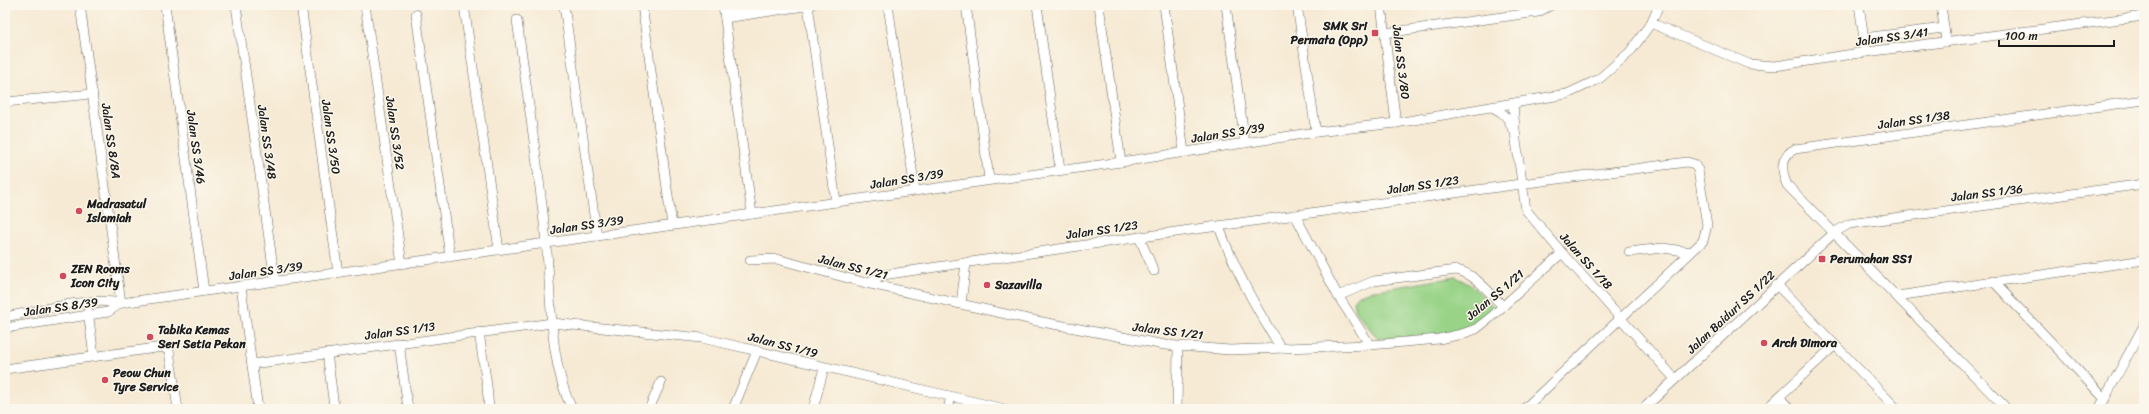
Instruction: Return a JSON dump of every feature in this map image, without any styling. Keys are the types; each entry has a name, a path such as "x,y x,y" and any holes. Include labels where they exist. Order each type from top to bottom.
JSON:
{"street":[{"name":"Jalan SS 8/8A","path":"80,5 121,303"},
{"name":"Jalan SS 3/46","path":"165,5 204,292"},
{"name":"Jalan SS 3/48","path":"236,5 275,282"},
{"name":"Jalan SS 3/50","path":"301,5 338,272"},
{"name":"Jalan SS 3/52","path":"365,5 402,264"},
{"path":"464,5 499,250"},
{"path":"564,5 597,236"},
{"path":"642,5 672,225"},
{"path":"724,11 757,5"},
{"path":"724,11 810,5 836,202"},
{"path":"888,5 915,190"},
{"path":"966,5 989,179"},
{"path":"1037,5 1060,170"},
{"path":"1099,5 1121,162"},
{"path":"1164,5 1184,152"},
{"path":"1226,5 1245,143"},
{"path":"1297,5 1316,132"},
{"name":"Jalan SS 3/80","path":"1381,5 1396,122"},
{"path":"1385,33 1538,12 1550,5"},
{"name":"Jalan SS 3/39","path":"121,303 989,179 1121,162 1316,132 1396,122 1567,94 1586,86 1599,78 1630,52 1651,23 1658,5"},
{"path":"1859,5 1866,52"},
{"path":"1941,5 1946,42"},
{"path":"724,11 752,214"},
{"path":"416,14 450,257"},
{"name":"Jalan SS 3/41","path":"1651,23 1749,64 1775,66 1866,52 2144,16"},
{"path":"517,20 546,243 552,323 561,382 572,409"},
{"path":"1863,38 1944,28"},
{"path":"5,102 93,94"},
{"name":"Jalan SS 1/38","path":"1835,232 1787,185 1783,177 1783,168 1787,153 1795,149 2144,100"},
{"name":"Jalan SS 1/18","path":"1513,104 1521,183 1526,210 1562,253 1622,318 1675,379"},
{"name":"Jalan SS 1/18","path":"1492,107 1502,112 1507,117 1516,141"},
{"name":"Jalan SS 1/23","path":"866,283 883,276 1139,237 1219,227 1521,183 1687,162 1694,164 1698,170 1707,225 1703,241 1524,409"},
{"name":"Jalan SS 1/36","path":"1835,232 1849,224 1872,220 2144,184"},
{"path":"1295,215 1338,296 1370,345"},
{"path":"1219,227 1237,272 1255,307 1281,348"},
{"path":"1835,232 2007,409"},
{"name":"Jalan Baiduri SS 1/22","path":"1643,409 1835,232"},
{"path":"1139,237 1154,271"},
{"path":"1629,252 1663,248 1691,252"},
{"name":"Jalan SS 1/21","path":"750,260 777,259 866,283 1037,321 1178,347 1230,350 1370,345 1438,339 1462,334 1476,329 1562,253"},
{"path":"1897,296 2144,260"},
{"path":"961,304 966,263"},
{"path":"1338,296 1374,282 1456,270 1465,272 1473,277 1503,306"},
{"path":"1993,281 2105,398"},
{"path":"1777,285 1897,409"},
{"path":"241,286 258,409"},
{"name":"Jalan SS 8/39","path":"5,317 106,300 121,303"},
{"path":"86,303 94,357"},
{"name":"Jalan SS 8/39","path":"5,328 108,312 121,303"},
{"name":"Jalan SS 1/13","path":"252,364 552,323"},
{"name":"Jalan SS 1/19","path":"552,323 702,338 951,397 987,407 1005,409"},
{"path":"2099,409 2144,325"},
{"path":"479,332 488,386 489,409"},
{"path":"399,343 408,409"},
{"path":"1766,409 1835,345"},
{"path":"5,369 163,347 167,349 178,409"},
{"path":"1177,409 1178,347"},
{"path":"733,409 757,351"},
{"path":"327,354 334,407"},
{"path":"813,409 824,368"},
{"path":"649,409 661,382"},
{"path":"948,409 951,397"},
{"path":"1779,397 1790,409"}],"green space":[{"path":"1456,277 1472,286 1495,308 1477,325 1440,336 1378,339 1355,310 1353,301 1357,296 1371,291"}],"place":[{"name":"SMK Sri Permata (Opp)","path":"1375,33"},
{"name":"Madrasatul Islamiah","path":"79,211"},
{"name":"Perumahan SS1","path":"1822,259"},
{"name":"ZEN Rooms Icon City","path":"63,276"},
{"name":"Sazavilla","path":"987,285"},
{"name":"Tabika Kemas Seri Setia Pekan","path":"150,337"},
{"name":"Arch Dimora","path":"1764,343"},
{"name":"Peow Chun Tyre Service","path":"105,380"}]}
